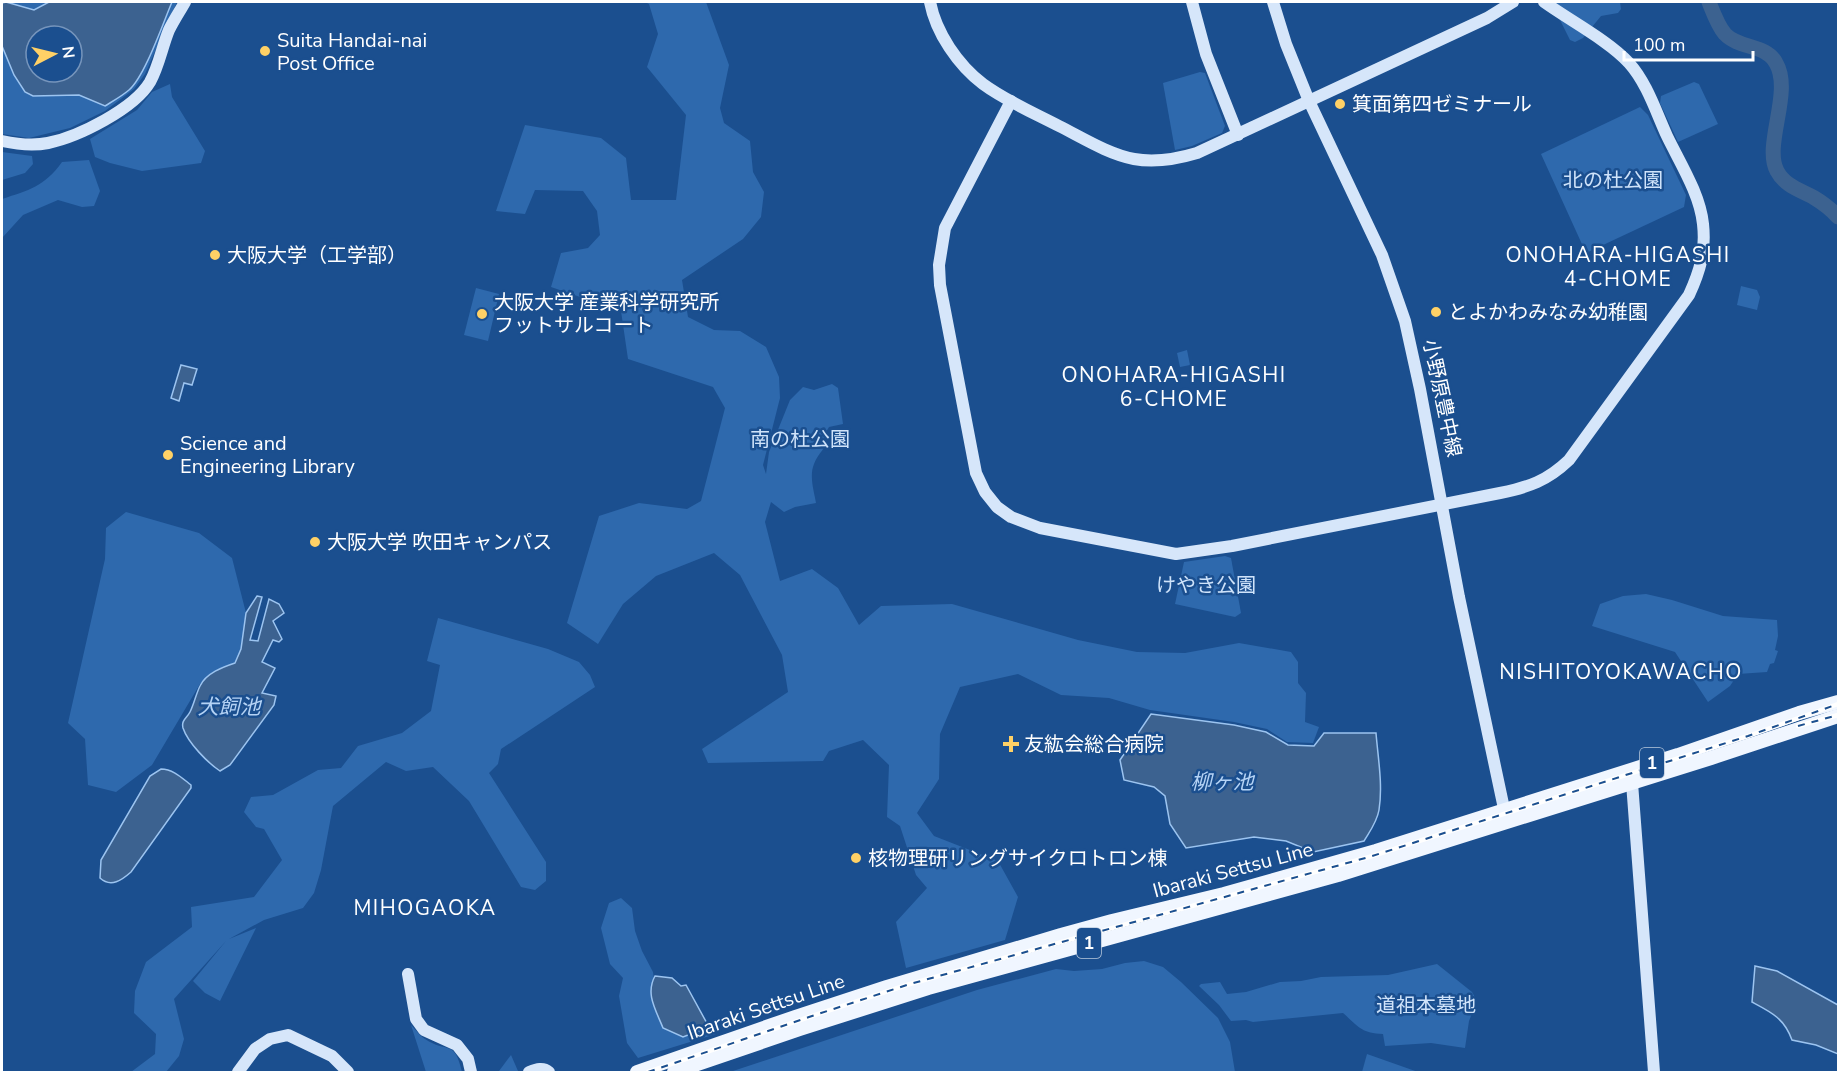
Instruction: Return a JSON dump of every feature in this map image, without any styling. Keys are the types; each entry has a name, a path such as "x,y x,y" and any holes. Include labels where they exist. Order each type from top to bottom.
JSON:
{"main road":[{"name":"Ibaraki Settsu Line","path":"674,1072 928,988 1329,878 1839,700"},
{"name":"Ibaraki Settsu Line","path":"637,1072 795,1017 966,963 1112,921 1202,900 1632,783 1839,716"},
{"name":"1","path":"1711,758 1839,724"}],"street":[{"path":"2,141 13,144 45,144 66,139 113,115 129,104 151,81 169,30 185,2"},
{"path":"930,2 932,12 946,42 963,66 983,84 1011,101 1112,152 1134,159 1153,160 1177,159 1197,153 1486,18 1513,2"},
{"path":"1192,2 1206,54 1238,135"},
{"name":"小野原豊中線","path":"1273,2 1286,44 1310,101 1378,245 1397,294 1413,350 1505,816"},
{"path":"1011,101 945,228 939,265 940,285 976,473 985,492 998,507 1011,517 1040,528 1176,554 1232,546 1523,488 1542,481 1569,460 1689,295 1699,274 1703,247 1703,223 1690,183 1641,80 1629,63 1544,2"},
{"path":"1632,783 1654,1072"},
{"path":"408,974 416,1019 424,1030 457,1045 468,1059 471,1072"},
{"path":"238,1072 255,1050 270,1039 288,1035 332,1056 348,1072"},
{"path":"530,1072 545,1069 549,1072"}],"green space":[{"path":"2,2 177,2 145,74 134,89 105,111 70,128 29,138 2,134"},
{"name":"南の杜公園","path":"645,2 706,2 729,65 720,108 724,123 750,141 753,172 764,192 761,217 743,239 682,280 688,317 714,330 740,331 766,347 779,377 780,398 763,465 766,474 769,452 790,400 803,387 814,390 832,384 838,388 843,424 829,427 826,432 825,446 814,464 812,478 816,503 795,507 784,512 771,502 765,522 780,581 812,569 838,588 859,625 881,606 952,604 1078,640 1137,652 1185,653 1239,643 1291,652 1298,662 1298,683 1306,693 1305,722 1319,727 1313,743 1287,742 1267,729 1150,710 1109,698 1061,695 1018,674 960,687 940,734 939,779 917,813 934,836 998,861 1018,897 1005,940 906,968 896,922 927,888 916,875 900,826 887,817 889,765 863,740 829,751 823,761 708,763 702,749 788,692 782,655 740,575 714,553 656,576 623,604 598,644 567,623 599,516 639,503 687,509 701,501 725,408 713,387 628,359 621,311 551,287 561,253 588,248 600,235 597,211 583,191 535,190 525,214 496,211 525,125 601,138 626,158 631,200 676,200 686,115 647,67 658,34 649,4"},
{"path":"1551,2 1620,2 1621,9 1618,13 1601,16 1583,38 1575,42 1570,40"},
{"path":"1200,72 1205,73 1225,126 1222,133 1192,146 1175,150 1163,83"},
{"path":"1694,82 1699,84 1718,124 1678,142 1660,103 1661,96"},
{"path":"170,84 172,97 205,151 201,163 142,171 95,157 90,139 137,110 152,92"},
{"name":"北の杜公園","path":"1640,107 1648,115 1686,195 1684,207 1586,253 1541,154"},
{"path":"2,152 32,156 33,164 25,173 2,180"},
{"path":"89,160 100,191 94,206 82,207 58,200 23,215 2,238 2,199 28,190 42,182 62,162"},
{"path":"1741,286 1757,290 1760,297 1757,310 1737,305"},
{"name":"大阪大学 産業科学研究所 フットサルコート","path":"476,288 499,294 488,341 464,335"},
{"path":"1187,350 1190,365 1180,367 1177,353"},
{"path":"126,512 199,533 232,558 246,613 241,649 235,663 211,673 200,684 152,765 116,792 88,785 85,739 68,723 105,559 106,528"},
{"name":"けやき公園","path":"1225,556 1231,558 1241,613 1235,617 1175,604 1184,562"},
{"path":"1646,594 1723,616 1777,620 1778,636 1775,650 1778,651 1774,663 1770,664 1767,672 1738,674 1730,686 1708,702 1675,652 1592,626 1600,604 1623,596"},
{"path":"438,618 548,649 579,662 590,675 595,687 501,749 498,764 489,773 546,862 546,881 535,890 521,887 469,801 433,767 406,771 386,762 333,806 321,870 314,893 303,908 264,920 229,939 256,928 220,1001 205,993 193,981 226,941 174,999 184,1039 179,1056 166,1072 131,1072 155,1054 156,1034 134,1013 135,991 146,962 192,927 191,907 254,897 282,860 264,829 256,827 244,812 251,797 273,795 318,770 341,768 358,746 402,733 431,711 440,665 427,661"},
{"path":"621,898 632,908 635,931 653,972 656,993 716,1034 638,1058 627,1043 619,996 623,978 610,964 601,928 609,903"},
{"path":"1144,961 1163,967 1218,1018 1230,1042 1235,1072 730,1072 977,990 1056,969 1074,971 1102,969"},
{"name":"道祖本墓地","path":"1437,964 1472,992 1477,1001 1469,1021 1465,1048 1431,1043 1385,1046 1383,1034 1365,1031 1343,1013 1253,1022 1231,1021 1219,1005 1199,986 1220,982 1227,994 1246,992 1280,982 1321,977 1388,975"},
{"path":"411,1025 425,1039 453,1051 462,1072 426,1072"},
{"path":"1367,1054 1418,1072 1362,1072"},
{"path":"511,1055 518,1071 500,1072 499,1071"}],"water":[{"path":"6,2 34,10 49,2 172,2 147,62 135,83 105,106 79,95 33,96 25,92 14,75 2,46 2,3"},
{"path":"181,365 197,369 192,385 184,383 179,401 171,398"},
{"name":"犬飼池","path":"257,596 262,597 250,640 258,641 269,599 279,604 284,613 273,621 282,639 279,642 273,640 262,662 275,668 262,693 276,696 274,705 230,765 220,771 194,746 183,728 183,723 206,677 235,663 241,649 246,613"},
{"name":"柳ヶ池","path":"1151,714 1234,725 1266,732 1288,745 1314,746 1324,733 1376,733 1380,791 1379,810 1375,822 1364,841 1313,852 1286,841 1254,837 1186,848 1170,824 1165,796 1154,787 1124,780 1120,760"},
{"path":"161,769 177,774 191,785 191,788 131,872 116,882 104,881 100,878 101,860 150,776"},
{"path":"1755,966 1777,971 1838,1005 1838,1054 1816,1045 1792,1040 1781,1021 1752,1002"},
{"path":"655,976 672,978 681,986 686,985 709,1027 683,1037 663,1028 651,996"}],"waterway":[{"path":"1709,2 1725,34 1737,42 1759,49 1772,57 1776,63 1781,88 1773,147 1777,171 1788,184 1813,197 1838,217"}],"railway":[{"path":"648,1072 910,984 1369,857 1748,736 1838,704"},
{"path":"1798,726 1838,715"}],"place":[{"name":"Suita Handai-nai Post Office","path":"265,51"},
{"name":"箕面第四ゼミナール","path":"1340,104"},
{"name":"大阪大学（工学部）","path":"215,255"},
{"name":"とよかわみなみ幼稚園","path":"1436,312"},
{"name":"大阪大学 産業科学研究所 フットサルコート","path":"482,314"},
{"name":"Science and Engineering Library","path":"168,455"},
{"name":"大阪大学 吹田キャンパス","path":"315,542"},
{"name":"友紘会総合病院","path":"1011,744"},
{"name":"核物理研リングサイクロトロン棟","path":"856,858"}],"district":[{"name":"ONOHARA-HIGASHI 4-CHOME","path":"1618,267"},
{"name":"ONOHARA-HIGASHI 6-CHOME","path":"1174,387"},
{"name":"NISHITOYOKAWACHO","path":"1621,672"},
{"name":"MIHOGAOKA","path":"425,908"}]}
